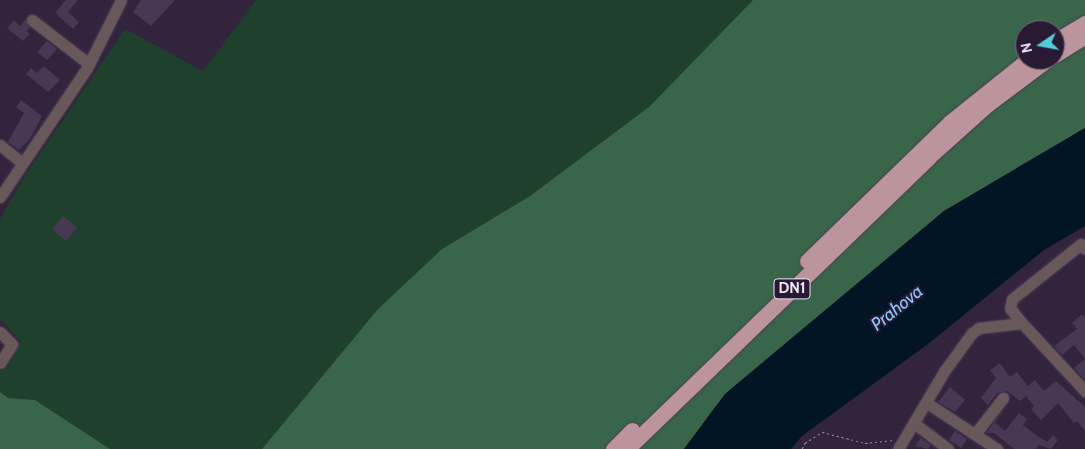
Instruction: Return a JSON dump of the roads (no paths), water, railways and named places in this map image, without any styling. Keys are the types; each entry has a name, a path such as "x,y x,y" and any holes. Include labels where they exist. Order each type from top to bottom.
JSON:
{"highway":[{"path":"1065,35 1085,23"},
{"path":"1065,49 1085,36"},
{"name":"DN1","path":"612,449 950,122 1015,70"},
{"name":"DN1","path":"627,449 929,157 987,105 1034,70"}],"street":[{"path":"0,197 21,162 89,64 122,0"},
{"path":"32,20 89,64"},
{"path":"0,145 21,162"},
{"path":"1085,249 1081,244 1012,300 1010,308 1085,391"},
{"path":"898,449 945,370 972,333 979,328 1022,322"},
{"path":"0,332 12,344 0,363"},
{"path":"975,434 1003,398"},
{"path":"927,403 997,449"},
{"path":"914,423 948,449"}],"water":[{"name":"Prahova","path":"1085,128 1085,226 1044,250 928,344 802,436 791,449 684,449 725,394 944,211"}]}
